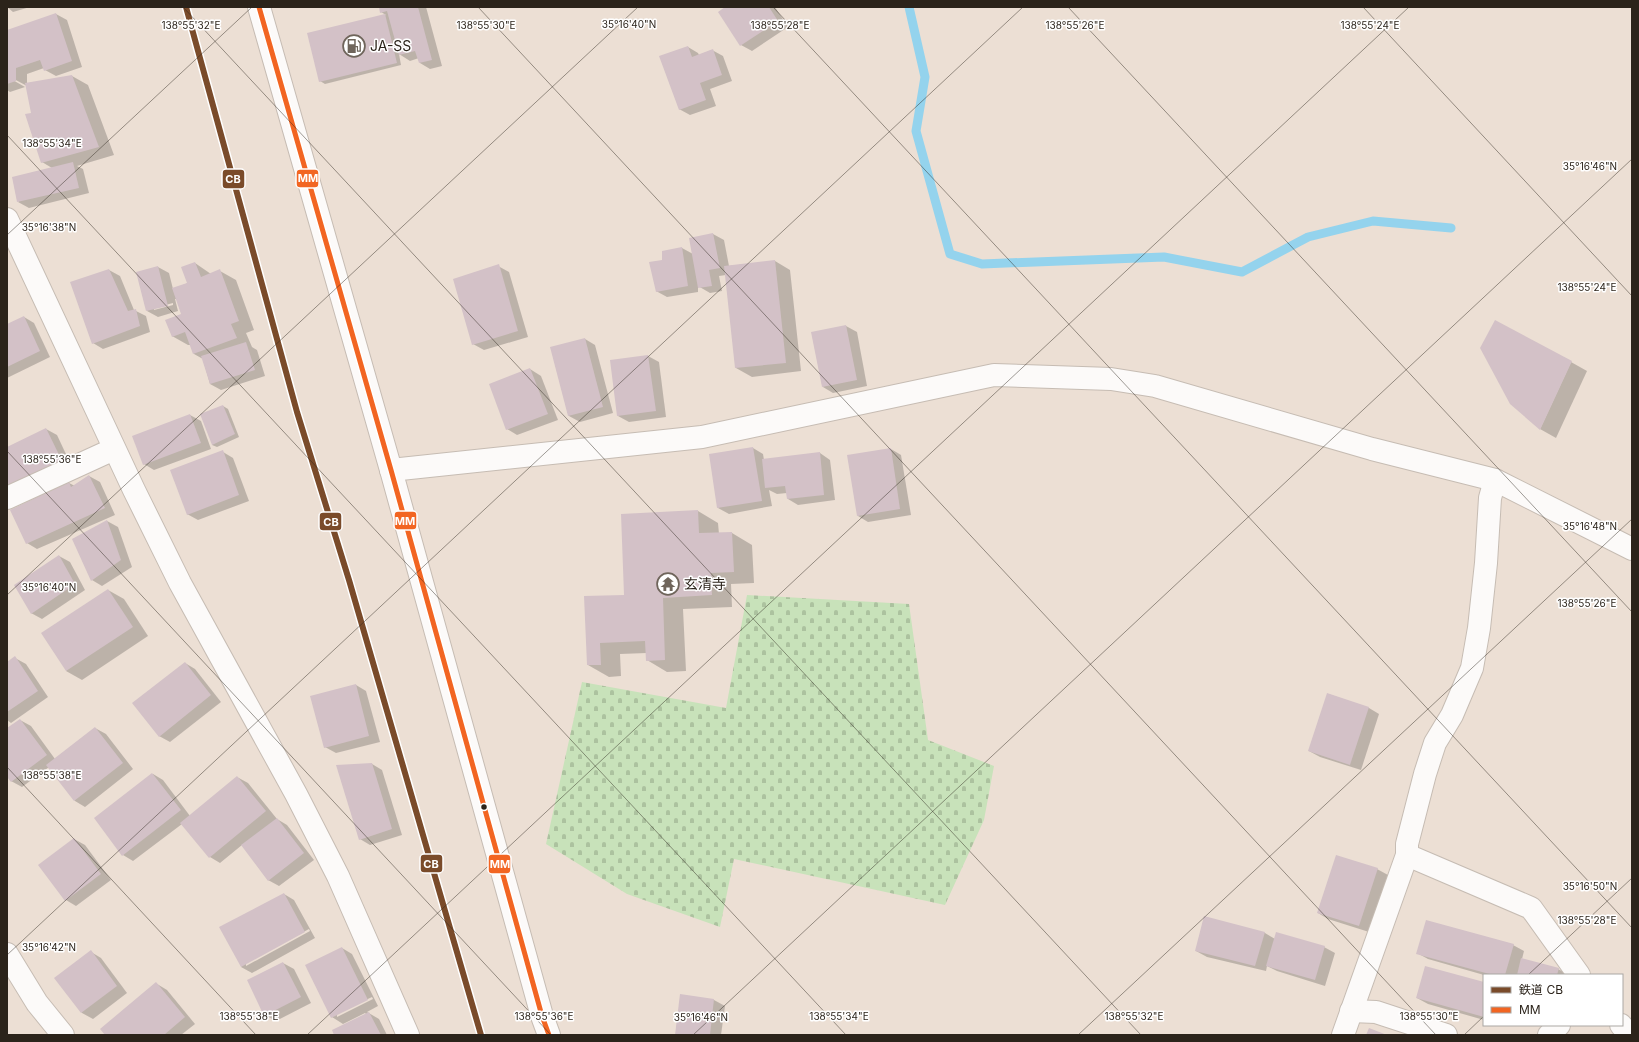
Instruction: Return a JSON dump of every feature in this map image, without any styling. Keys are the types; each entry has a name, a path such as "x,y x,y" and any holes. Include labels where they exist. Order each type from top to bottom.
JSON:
{"street":[{"path":"258,7 391,470 542,1016 549,1035"},
{"path":"7,219 114,449 180,583 296,794 338,876 408,1035"},
{"path":"391,470 702,438 994,375 1111,379 1155,386 1372,449 1495,480 1632,549"},
{"path":"7,498 114,449"},
{"path":"1343,1035 1407,855 1408,844 1425,774 1435,743 1452,715 1472,668 1479,628 1486,562 1490,498 1495,480"},
{"path":"1407,855 1531,908 1578,974"},
{"path":"7,954 37,1003 63,1035"},
{"path":"1351,1012 1376,1012 1446,1035"},
{"path":"1549,1035 1558,1026"},
{"path":"1621,1026 1630,1035"}],"green space":[{"path":"747,595 909,604 928,740 994,766 984,820 945,905 734,859 720,927 627,894 546,844 582,682 726,708"}],"building":[{"path":"379,7 418,7 432,60 419,63 415,51 399,55 387,11 380,13"},
{"path":"725,7 769,7 778,21 740,46 718,12"},
{"path":"56,13 72,61 44,71 40,60 16,68 16,81 7,84 7,30"},
{"path":"385,14 397,63 319,82 307,33"},
{"path":"688,46 692,57 713,49 722,75 700,83 706,100 679,110 659,56"},
{"path":"72,75 99,147 41,163 25,114 31,113 25,83"},
{"path":"73,162 79,188 17,202 12,177"},
{"path":"713,233 720,268 709,270 712,286 698,288 689,238"},
{"path":"682,247 688,286 656,292 649,262 662,260 662,251"},
{"path":"775,260 786,363 735,368 724,266"},
{"path":"195,262 201,277 220,269 239,321 231,324 237,338 193,354 185,332 172,337 165,320 181,314 172,288 187,283 181,267"},
{"path":"499,264 518,331 472,345 453,279"},
{"path":"158,266 168,306 146,311 136,272"},
{"path":"109,269 128,311 136,309 140,326 92,344 70,282"},
{"path":"24,316 40,351 7,367 7,324"},
{"path":"1495,320 1572,361 1540,430 1510,404 1480,348"},
{"path":"846,325 857,380 822,387 811,332"},
{"path":"585,338 603,407 568,416 550,347"},
{"path":"246,342 255,370 210,384 201,356"},
{"path":"648,355 656,411 617,416 610,360"},
{"path":"530,368 548,414 506,430 489,384"},
{"path":"223,405 235,434 212,445 200,414"},
{"path":"190,414 201,443 143,465 132,436"},
{"path":"46,428 63,463 7,489 7,447"},
{"path":"753,447 762,501 717,508 709,454"},
{"path":"891,448 900,509 857,516 847,455"},
{"path":"223,450 239,495 187,515 170,470"},
{"path":"820,452 824,495 787,499 785,486 765,488 762,459"},
{"path":"89,475 105,508 26,544 10,510 69,482 71,487"},
{"name":"玄清寺","path":"698,510 699,533 732,532 734,572 711,573 712,595 663,598 665,660 646,661 645,641 600,643 601,665 587,665 584,596 624,595 621,514"},
{"path":"107,520 121,560 91,581 72,539"},
{"path":"59,555 75,584 31,614 14,585"},
{"path":"108,589 133,627 66,671 41,633"},
{"path":"15,656 38,691 7,712 7,662"},
{"path":"185,662 211,695 159,737 132,703"},
{"path":"356,684 369,736 324,748 310,696"},
{"path":"1327,693 1369,707 1350,765 1308,751"},
{"path":"20,719 47,755 11,782 7,777 7,728"},
{"path":"95,727 123,763 74,801 46,765"},
{"path":"372,763 392,829 359,840 336,765"},
{"path":"152,773 181,810 122,856 94,818"},
{"path":"237,776 266,811 209,858 180,823"},
{"path":"277,818 304,853 268,881 241,845"},
{"path":"74,838 101,874 65,901 38,865"},
{"path":"1336,855 1378,868 1359,926 1317,913"},
{"path":"284,893 305,932 241,967 219,927"},
{"path":"1204,916 1265,932 1255,966 1195,951"},
{"path":"1426,920 1514,944 1505,974 1489,974 1416,954"},
{"path":"1276,932 1325,946 1315,980 1266,966"},
{"path":"342,947 368,1000 331,1018 305,965"},
{"path":"91,950 117,986 81,1013 54,978"},
{"path":"1521,958 1559,968 1557,974 1517,974"},
{"path":"283,962 301,997 264,1016 247,980"},
{"path":"1425,966 1483,982 1483,1017 1416,998"},
{"path":"156,982 185,1017 164,1035 105,1035 100,1029"},
{"path":"680,994 714,999 710,1035 675,1035"},
{"path":"369,1012 381,1035 334,1035 332,1030"},
{"path":"1369,1028 1387,1035 1366,1035"}],"waterway":[{"path":"909,7 925,77 916,131 950,254 982,264 1164,257 1242,272 1308,237 1373,221 1451,228"}],"rail line":[{"name":"CB","path":"186,7 297,412 349,580 481,1035"}],"transit line":[{"name":"MM","path":"259,7 391,470 542,1016 549,1035"}],"place":[{"name":"JA-SS","path":"354,46"},
{"name":"玄清寺","path":"668,584"}]}
